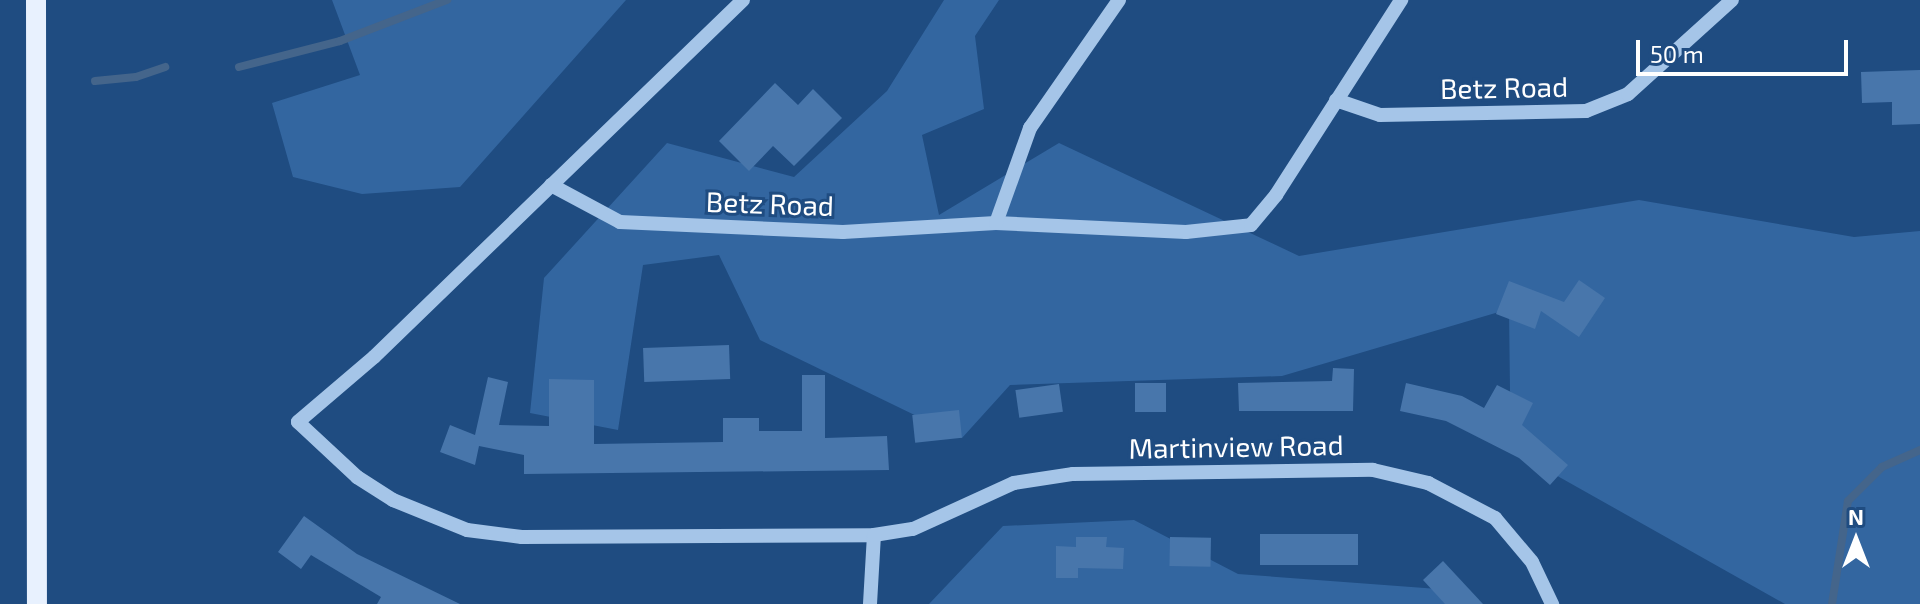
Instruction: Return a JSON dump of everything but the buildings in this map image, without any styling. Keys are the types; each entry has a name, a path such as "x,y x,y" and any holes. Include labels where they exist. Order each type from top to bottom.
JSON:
{"main road":[{"path":"36,0 37,604"}],"street":[{"path":"551,185 743,0"},
{"path":"996,223 1030,128 1119,0"},
{"name":"Betz Road","path":"551,185 620,222 843,232 996,223 1186,232 1251,225 1276,195 1401,0"},
{"name":"Betz Road","path":"1336,100 1380,115 1586,111 1628,94 1732,0"},
{"name":"Martinview Road","path":"551,185 374,357 298,422 369,485 467,530 522,537 874,535 913,529 1014,483 1073,474 1373,470 1428,483 1495,518 1532,562 1552,604"},
{"path":"870,604 874,535"}],"shaded area":[{"path":"332,0 626,0 460,187 362,194 293,177 272,103 360,75"},
{"path":"944,0 999,0 975,36 984,109 922,135 939,215 1059,143 1299,256 1639,200 1854,237 1920,231 1920,604 1785,604 1529,460 1510,391 1509,309 1282,376 1010,385 962,438 760,340 719,255 643,265 618,430 530,413 544,278 667,143 794,177 887,91"},
{"path":"1134,520 1238,574 1438,589 1452,604 929,604 1003,526"}],"waterway":[{"path":"239,67 340,41 447,0"},
{"path":"95,81 136,77 165,67"},
{"path":"1832,604 1848,501 1882,467 1920,450"}]}
